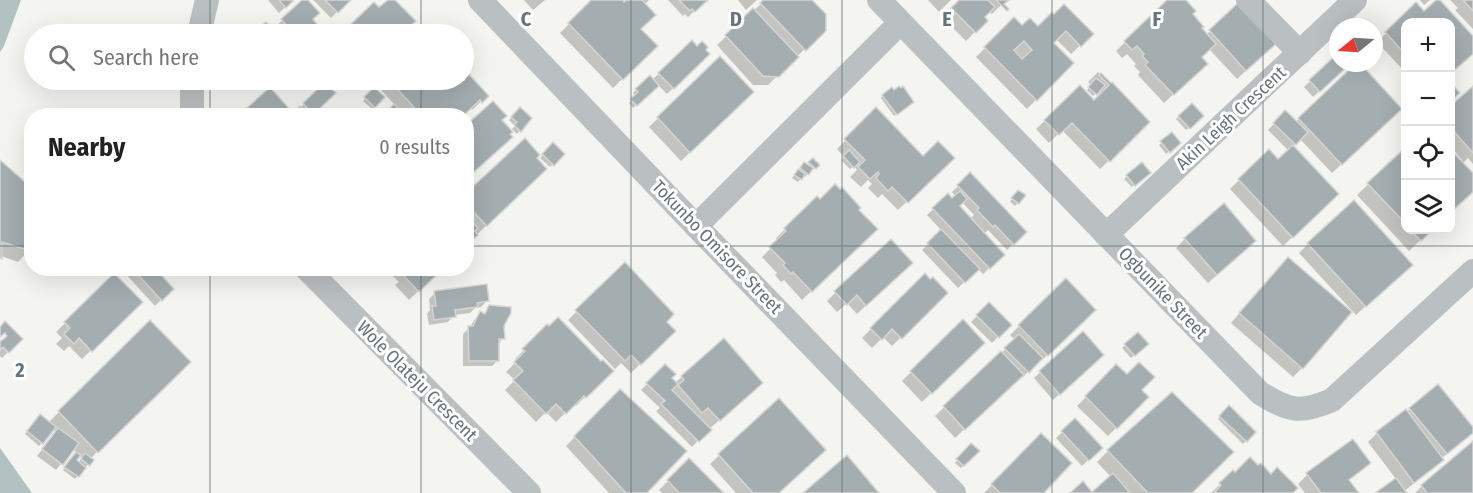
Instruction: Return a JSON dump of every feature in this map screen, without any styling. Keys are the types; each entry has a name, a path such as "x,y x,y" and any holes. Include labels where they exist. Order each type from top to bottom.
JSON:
{"street":[{"path":"201,24 207,0"},
{"name":"Tokunbo Omisore Street","path":"480,0 954,493"},
{"name":"Ogbunike Street","path":"879,0 1260,393 1279,405 1297,410 1315,407 1332,400 1473,271"},
{"path":"1248,0 1300,53"},
{"name":"Akin Leigh Crescent","path":"1106,235 1355,0"},
{"path":"696,226 900,22"},
{"path":"192,90 192,108"},
{"name":"Wole Olateju Crescent","path":"314,276 529,493"}],"shaded area":[{"path":"0,0 21,0 0,52"},
{"path":"0,448 32,493 0,493"}],"building":[{"path":"279,0 294,0 286,8"},
{"path":"302,0 308,0 320,13 313,19 317,24 285,24 281,19"},
{"path":"325,0 351,0 338,13"},
{"path":"388,0 395,0 416,21 413,24 351,24 374,2 379,7"},
{"path":"591,0 623,0 624,2 642,0 656,15 641,29 658,46 623,80 568,23"},
{"path":"679,0 708,0 695,12 692,9 690,11"},
{"path":"763,0 812,0 826,14 826,31 806,51 760,3"},
{"path":"959,0 988,0 995,7 985,17 988,21 976,33 951,8"},
{"path":"996,0 1009,0 1004,4 1009,9 1007,11"},
{"path":"1167,0 1186,0 1196,11 1193,14 1204,27 1202,28 1216,44 1202,57 1208,64 1174,95 1145,65 1148,62 1137,46 1132,50 1124,41"},
{"path":"1436,0 1440,0 1473,36 1473,54 1455,70 1455,18 1401,18 1401,50 1385,32 1416,2 1424,11"},
{"path":"1463,0 1473,0 1473,11"},
{"path":"1238,3 1276,44 1246,71 1209,30"},
{"path":"1064,4 1094,34 1081,47 1066,31 1054,43 1074,63 1037,101 984,47 1014,17 1022,25 1030,18 1038,26 1052,12 1054,14","holes":["1024,41 1032,50 1022,59 1014,50"]},
{"path":"753,8 799,57 779,77 763,76 725,35"},
{"path":"692,40 697,46 702,41 708,47 706,50 710,54 674,89 658,73"},
{"path":"720,56 754,92 690,153 657,117"},
{"path":"1329,61 1329,72 1341,72 1320,92 1309,80"},
{"path":"1347,72 1368,72 1401,108 1342,165 1298,118"},
{"path":"1101,73 1150,122 1110,162 1072,123 1059,135 1044,120 1080,85 1094,100 1109,85 1099,75"},
{"path":"650,75 659,86 637,106 630,99 638,92 635,89"},
{"path":"1096,78 1105,85 1097,95 1088,87"},
{"path":"474,80 489,96 482,103 480,100 472,108 415,108 398,90 474,90"},
{"path":"899,86 901,88 903,86 914,102 897,115 882,95 892,87 894,90"},
{"path":"1473,86 1473,153 1455,133 1455,102"},
{"path":"1455,87 1460,93 1455,98"},
{"path":"267,90 273,90 289,108 247,108"},
{"path":"317,90 333,90 336,93 320,108 307,108 303,103"},
{"path":"371,90 377,90 385,97 375,108 364,97"},
{"path":"493,101 507,116 502,120 513,132 510,134 513,137 474,172 474,118"},
{"path":"1192,103 1204,116 1190,129 1178,116"},
{"path":"520,107 532,118 521,132 514,125 517,122 511,117"},
{"path":"876,107 923,156 938,141 955,158 908,203 892,187 888,191 876,178 878,172 870,179 858,167 865,160 844,139"},
{"path":"1285,110 1308,132 1296,145 1273,123"},
{"path":"1172,132 1181,143 1170,153 1160,141"},
{"path":"525,138 540,155 537,158 547,169 487,226 474,212 474,186"},
{"path":"553,142 565,154 554,166 542,154"},
{"path":"1293,145 1339,194 1293,238 1238,179 1269,149 1278,159"},
{"path":"849,150 860,162 854,168 843,156"},
{"path":"1401,152 1401,219 1367,183"},
{"path":"1455,154 1473,173 1473,192 1455,208"},
{"path":"813,158 820,165 816,169 808,162"},
{"path":"0,160 24,181 24,249 2,242 2,259 0,258"},
{"path":"804,162 813,168 809,175 800,168"},
{"path":"1142,162 1151,173 1135,186 1126,175"},
{"path":"798,169 805,174 802,180 794,175"},
{"path":"970,172 1027,232 1014,245 995,225 993,227 957,185"},
{"path":"835,184 840,189 842,187 861,208 859,210 878,229 812,292 793,272 791,274 783,265 785,263 769,247 786,231 784,228 817,196 820,199"},
{"path":"1018,190 1026,195 1019,204 1011,198"},
{"path":"960,191 967,199 960,206 1005,255 990,269 932,208 948,193 952,198"},
{"path":"1354,200 1413,265 1366,307 1307,243"},
{"path":"1224,203 1256,241 1217,275 1184,238"},
{"path":"474,224 478,228 475,231 478,235 474,239"},
{"path":"941,229 980,269 965,283 927,243"},
{"path":"1414,234 1429,234 1421,241"},
{"path":"891,239 913,263 866,306 857,295 847,305 834,291"},
{"path":"1288,257 1352,312 1303,369 1239,313"},
{"path":"625,262 674,314 667,322 676,331 641,365 631,355 625,361 575,310"},
{"path":"925,273 930,279 933,277 948,293 902,339 892,329 882,340 870,328"},
{"path":"111,276 117,276 143,302 92,352 79,338 74,344 64,334 70,328 64,322"},
{"path":"139,276 162,276 174,289 162,301"},
{"path":"404,276 436,276 419,292"},
{"path":"1066,278 1096,310 1048,356 1018,325"},
{"path":"487,284 489,301 477,303 478,307 455,310 456,317 434,320 432,306 436,306 434,291"},
{"path":"989,302 1012,325 999,338 976,315"},
{"path":"489,305 511,307 511,313 504,326 505,339 499,339 499,361 469,361 468,326 473,326 480,311 485,314"},
{"path":"558,317 601,361 603,360 614,371 566,414 556,404 546,414 513,380 523,371 514,362 525,351 522,349 547,324 549,326"},
{"path":"963,319 985,343 932,394 910,371"},
{"path":"150,320 191,362 98,453 58,411"},
{"path":"5,321 23,339 9,353 3,347 0,350 0,340 7,336 5,333 0,337 0,327"},
{"path":"1083,331 1104,355 1060,395 1039,371"},
{"path":"1138,332 1149,344 1135,356 1124,344"},
{"path":"1019,334 1043,358 1029,373 1004,348"},
{"path":"724,338 763,383 720,421 708,408 702,413 678,385 684,380 681,376"},
{"path":"1001,351 1024,375 965,430 943,406"},
{"path":"1139,362 1155,377 1142,390 1149,397 1117,429 1085,396 1116,364 1127,374"},
{"path":"665,364 676,374 672,378 678,384 672,390 712,430 699,442 661,404 665,401 646,383"},
{"path":"1438,384 1473,427 1473,433 1447,454 1409,408"},
{"path":"620,389 687,451 647,493 626,493 574,436"},
{"path":"1172,392 1234,452 1192,493 1148,493 1107,450"},
{"path":"779,398 826,450 779,493 753,493 718,454"},
{"path":"1229,405 1256,432 1247,442 1219,416"},
{"path":"1406,409 1444,460 1414,483 1376,432"},
{"path":"40,414 56,427 43,444 27,431"},
{"path":"1075,418 1103,448 1089,461 1061,431"},
{"path":"58,428 79,443 63,465 42,449"},
{"path":"1041,433 1072,463 1044,493 1000,493 991,484"},
{"path":"1353,439 1371,463 1349,480 1359,493 1321,493 1306,473"},
{"path":"1473,441 1473,493 1427,493 1421,485"},
{"path":"971,443 980,451 964,466 956,459"},
{"path":"76,452 81,455 77,460 86,468 79,477 64,467"},
{"path":"85,453 94,460 90,466 81,459"},
{"path":"847,455 879,493 803,493"},
{"path":"1250,457 1258,465 1261,463 1271,474 1277,467 1298,488 1293,493 1214,493 1221,485 1219,483 1233,470 1235,472"},
{"path":"689,458 724,493 679,493 667,480"},
{"path":"1113,473 1130,493 1070,493 1083,481 1092,492"},
{"path":"1396,478 1407,493 1375,493"}]}
